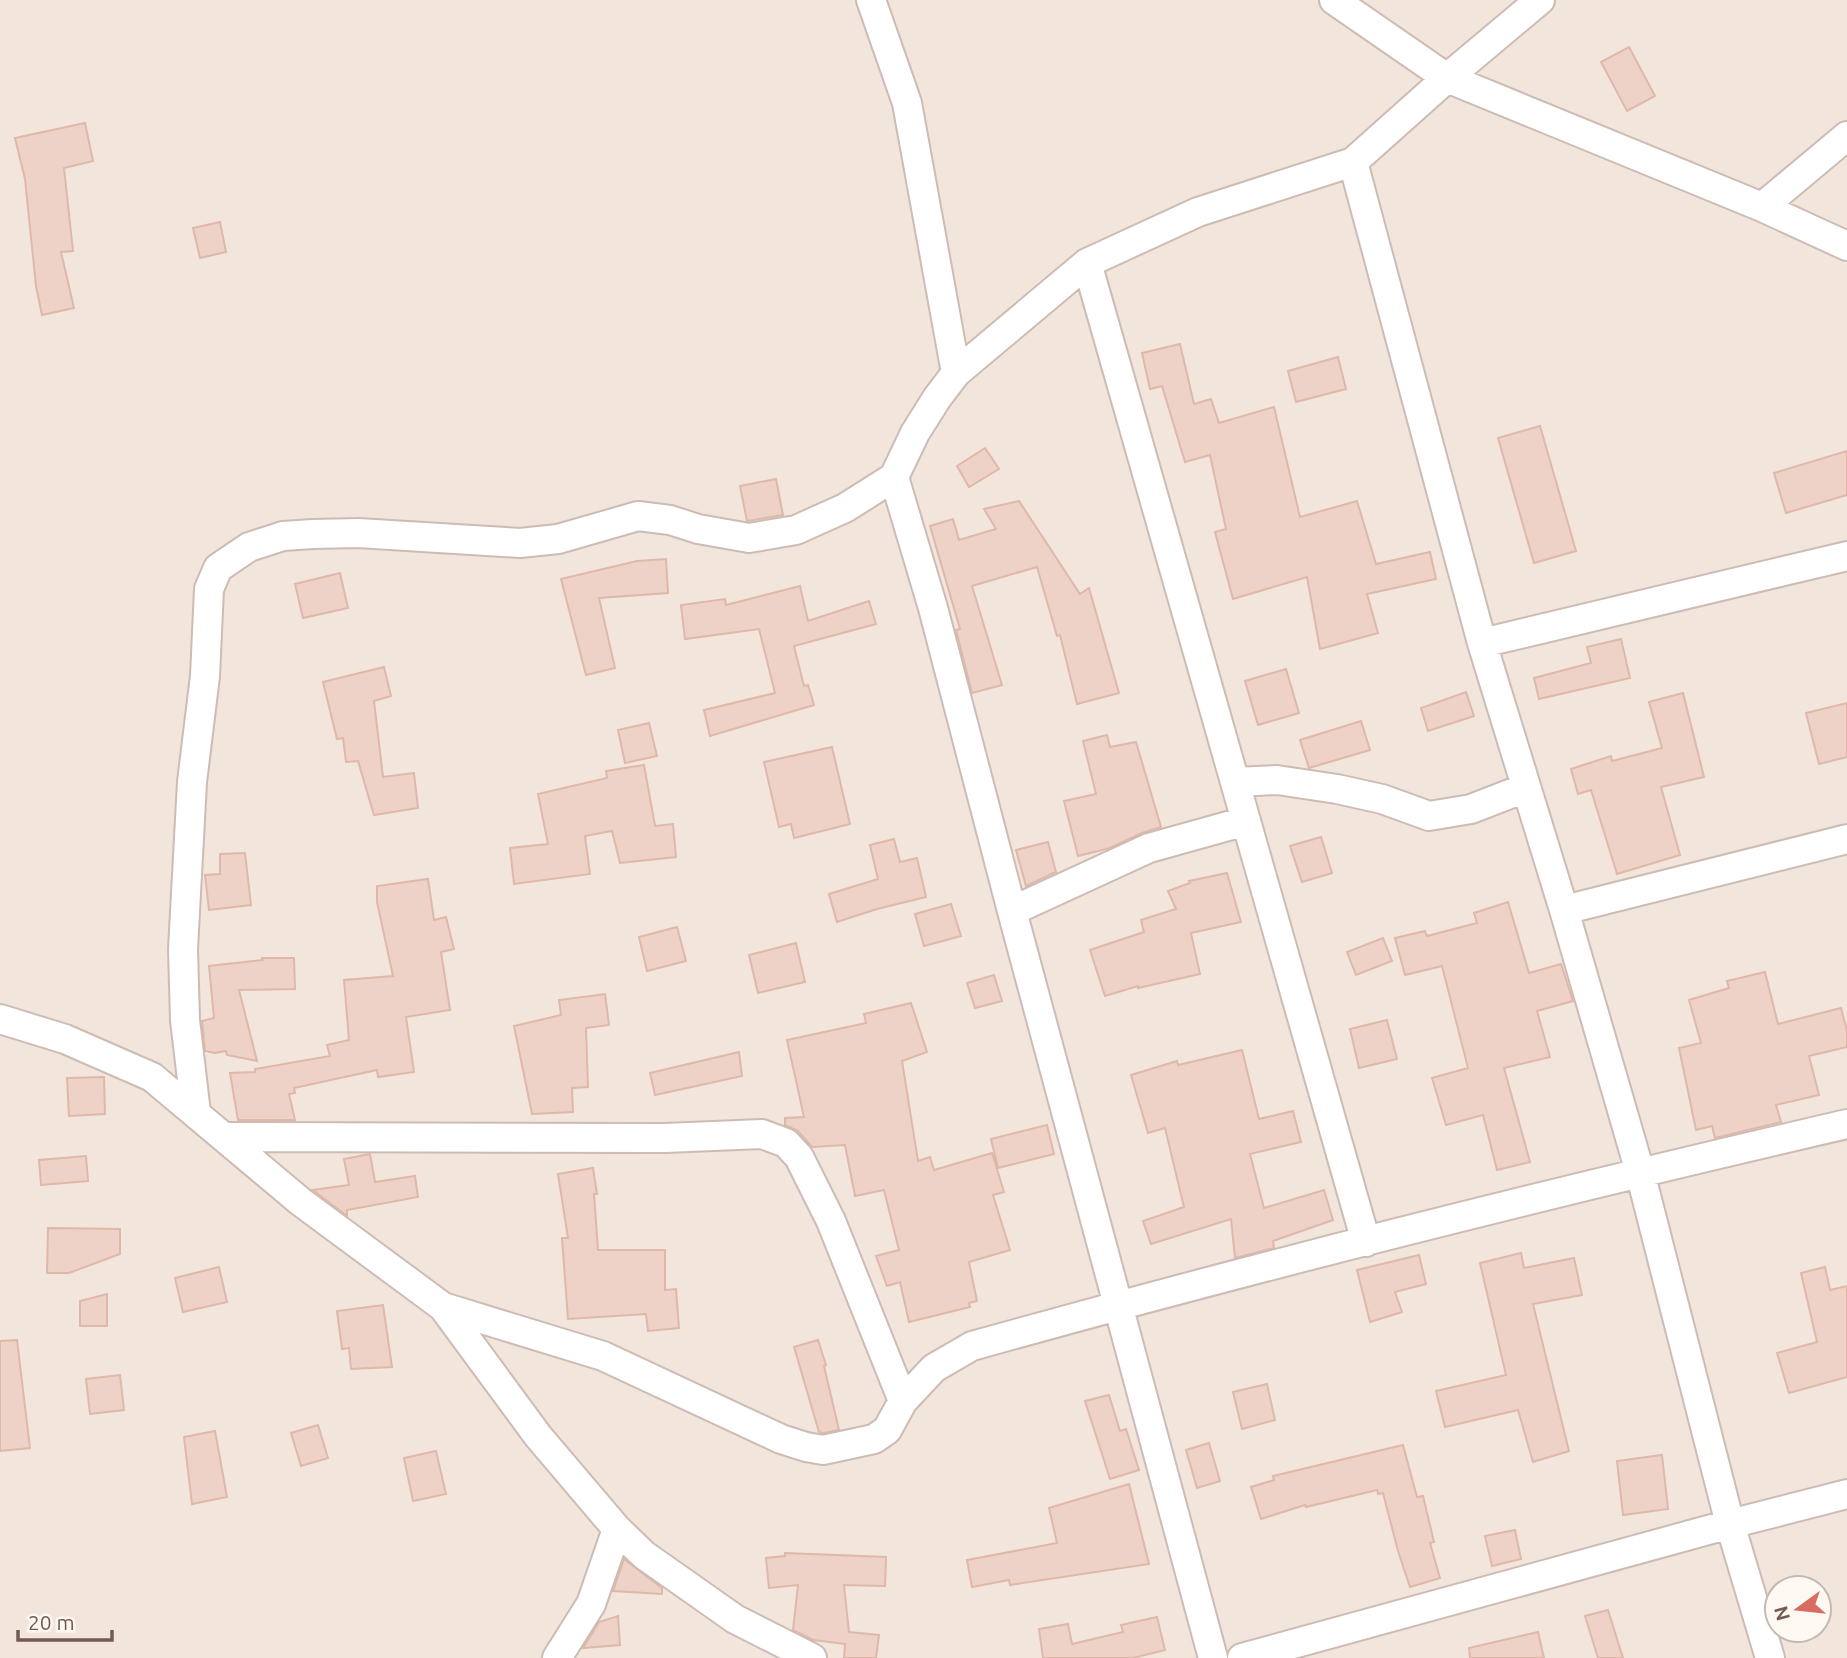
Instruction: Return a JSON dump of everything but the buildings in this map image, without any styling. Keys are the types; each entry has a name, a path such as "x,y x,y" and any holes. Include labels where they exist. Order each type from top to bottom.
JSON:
{"street":[{"path":"871,0 907,103 956,373"},
{"path":"1334,0 1447,78 1762,207 1847,246"},
{"path":"196,1113 185,1020 183,949 192,782 205,676 209,589 218,568 249,547 284,536 313,534 358,533 520,543 558,539 638,516 670,520 698,529 749,538 796,530 845,508 894,477 915,433 956,373 1087,263 1198,212 1353,162 1447,78 1541,0"},
{"path":"1762,207 1847,136"},
{"path":"1353,162 1482,643 1564,910 1640,1172 1730,1524 1770,1658"},
{"path":"1087,263 1366,1242"},
{"path":"894,477 933,608 1117,1308 1213,1658"},
{"path":"1482,643 1847,556"},
{"path":"1234,782 1277,780 1337,789 1382,799 1429,816 1471,809 1525,788"},
{"path":"1012,911 1149,848 1246,821"},
{"path":"1564,910 1847,839"},
{"path":"0,1019 65,1039 152,1077 301,1202 443,1307 538,1436 617,1529 644,1555 735,1619 812,1658"},
{"path":"443,1307 603,1356 782,1439 823,1450 855,1445 874,1439 887,1430 903,1401 934,1368 972,1346 1640,1172 1847,1124"},
{"path":"225,1137 665,1138 762,1134 786,1143 799,1157 831,1222 903,1401"},
{"path":"1242,1658 1847,1494"},
{"path":"557,1658 591,1604 617,1529"}],"shaded area":[{"path":"0,0 1847,0 1847,1658 0,1658"}]}
